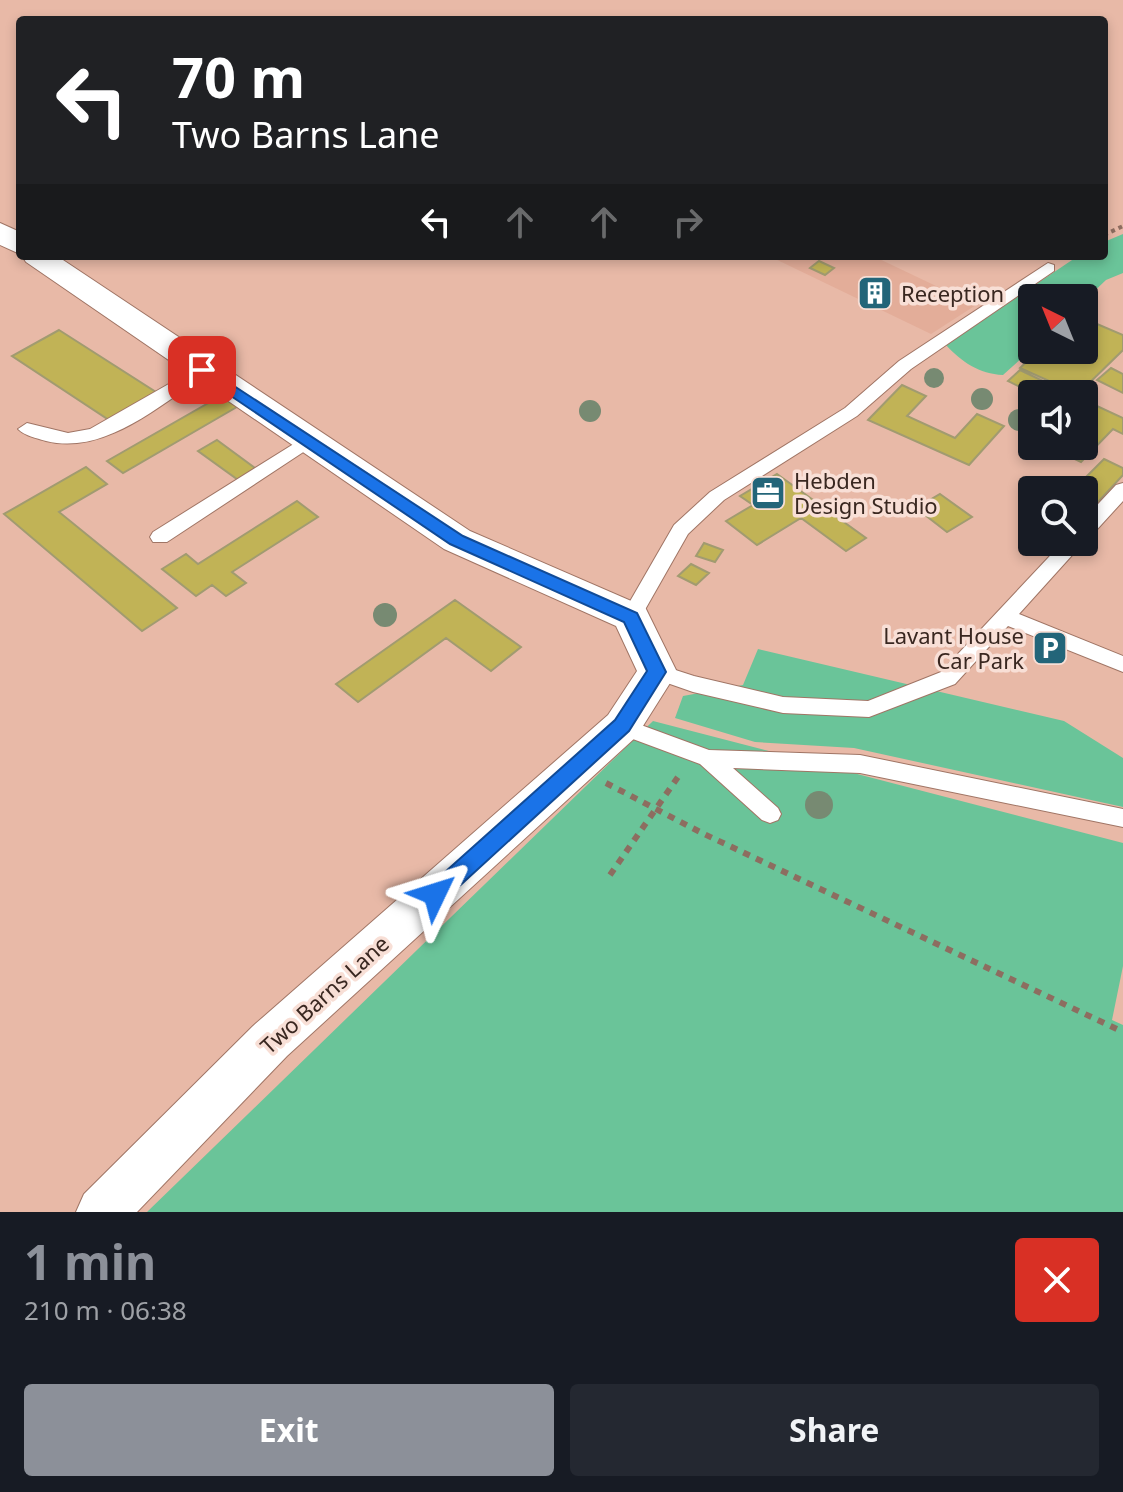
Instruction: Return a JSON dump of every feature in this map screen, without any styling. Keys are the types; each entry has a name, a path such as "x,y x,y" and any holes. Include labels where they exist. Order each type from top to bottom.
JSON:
{"street":[{"path":"43,260 457,540 631,617 657,672"},
{"name":"Two Barns Lane","path":"102,1212 270,1041 622,726 657,672"}],"lane":[{"path":"631,617 681,530 717,496 851,412 905,365 1048,268"},
{"path":"27,429 49,436 81,438 113,424 202,370"},
{"path":"160,537 308,441"},
{"path":"1098,516 1123,489"},
{"path":"657,672 693,684 783,705 869,709 948,678 1061,556"},
{"path":"1005,617 1123,664"},
{"path":"622,726 701,756 860,764 1123,818"},
{"path":"701,756 770,814"}],"path":[{"path":"610,875 655,809 701,756"},
{"path":"577,769 1123,1032"}],"shaded area":[{"path":"777,260 881,260 976,305 931,334"}],"green space":[{"path":"1123,234 1123,273 1106,280 1098,288 1098,284 1036,284 1072,260 1108,260 1108,240"},
{"path":"1018,296 1018,362 1003,375 972,366 946,345"},
{"path":"758,649 1064,721 1123,758 1123,807 854,748 755,742 675,718 683,696 743,685"},
{"path":"653,721 1123,843 1123,966 1112,1020 1123,1025 1123,1212 147,1212"}],"building":[{"path":"819,261 834,268 825,275 810,268"},
{"path":"1098,324 1123,335 1123,350 1092,380 1047,380 1020,368 1024,364 1098,364"},
{"path":"59,330 159,394 112,422 12,356"},
{"path":"1111,368 1123,374 1123,393 1098,380"},
{"path":"1020,370 1041,380 1018,380 1018,386 1008,381"},
{"path":"902,385 926,396 907,416 955,438 977,414 1004,426 969,465 868,420"},
{"path":"226,393 242,404 123,473 107,461"},
{"path":"1098,406 1123,418 1123,434 1113,429 1098,444"},
{"path":"217,440 259,471 241,482 198,451"},
{"path":"1104,459 1123,468 1123,475 1098,502 1098,476 1087,476"},
{"path":"86,467 107,484 59,512 177,608 142,631 4,514"},
{"path":"777,474 866,538 846,551 801,518 757,545 726,521 753,505 740,496"},
{"path":"940,494 972,517 947,532 916,508"},
{"path":"297,501 318,517 232,572 246,583 226,596 212,585 196,596 162,569 186,554 198,564"},
{"path":"704,543 723,550 715,562 696,556"},
{"path":"691,564 709,573 696,585 678,576"},
{"path":"455,600 521,647 491,671 446,638 358,702 336,684"}],"place":[{"name":"Reception","path":"875,293"},
{"name":"Hebden Design Studio","path":"768,493"},
{"name":"Lavant House Car Park","path":"1050,648"}],"route":[{"path":"202,370 457,540 631,617 657,672 622,726 435,894"}]}
